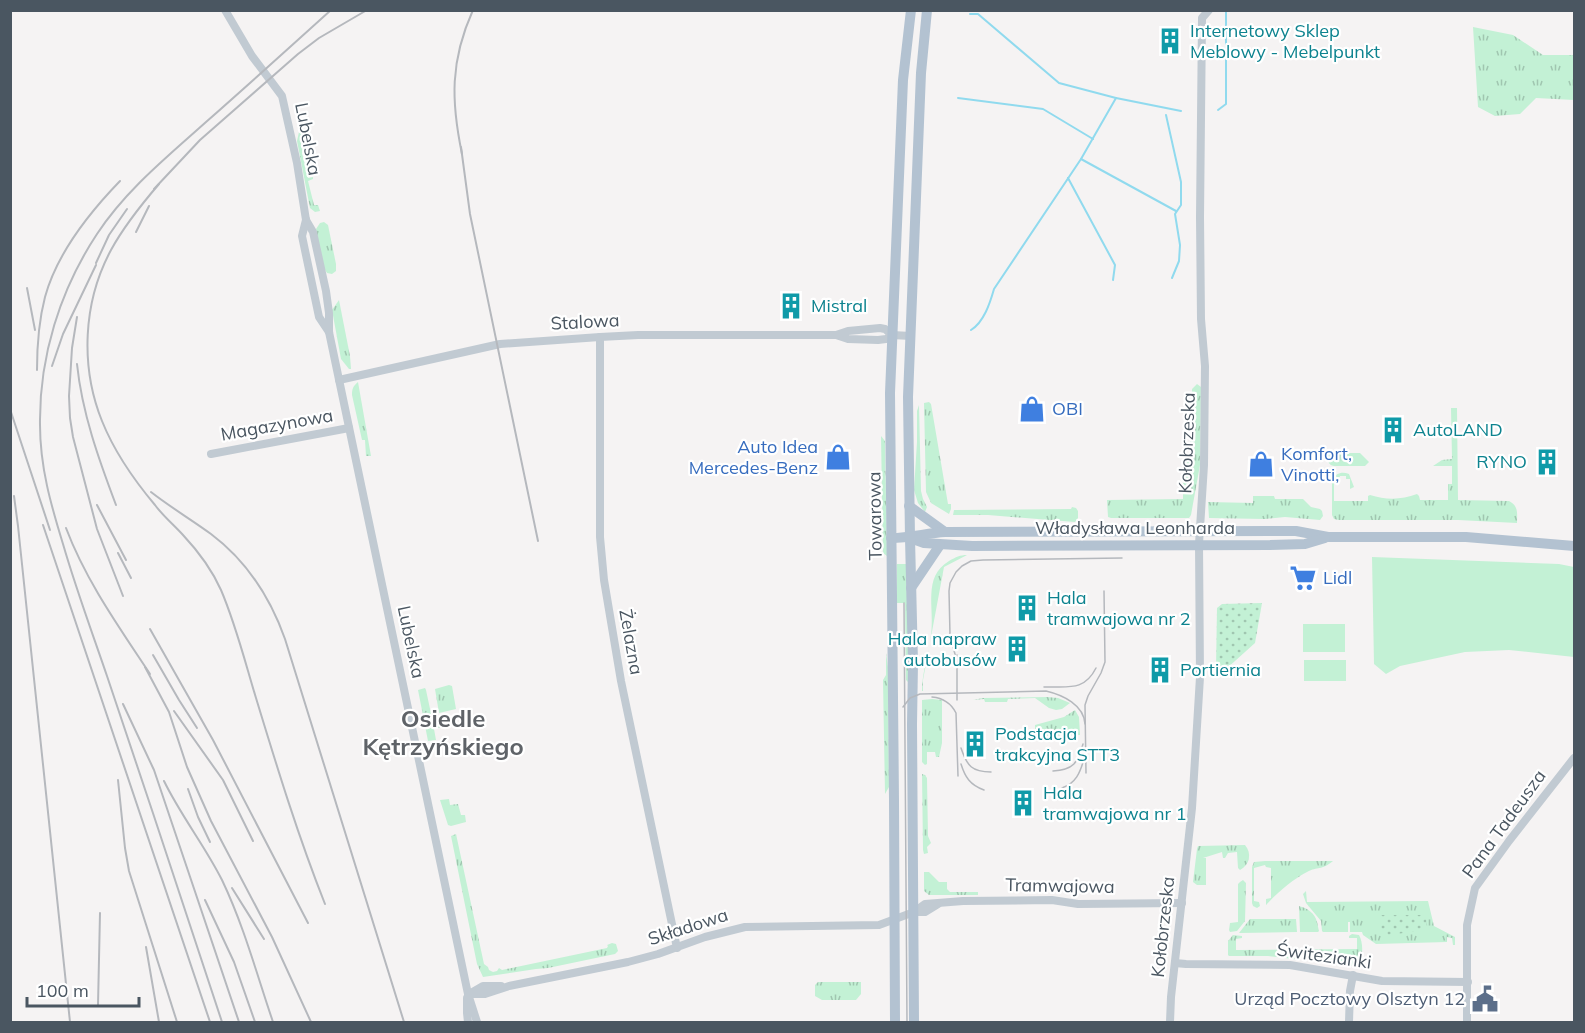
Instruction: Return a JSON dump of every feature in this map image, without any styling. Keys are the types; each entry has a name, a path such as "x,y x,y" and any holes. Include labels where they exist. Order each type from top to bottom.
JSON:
{"main road":[{"name":"Towarowa","path":"895,1023 890,408 904,57 911,10"},
{"name":"Towarowa","path":"914,1023 912,724 914,663 908,397 921,73 927,10"},
{"path":"909,506 945,532"},
{"name":"Władysława Leonharda","path":"891,538 910,538 945,532 1296,531 1328,537 1466,537 1575,546"},
{"name":"Władysława Leonharda","path":"910,538 940,545 1305,543 1328,537"},
{"name":"Władysława Leonharda","path":"1544,544 1575,553"},
{"path":"911,588 940,545"}],"street":[{"name":"Lubelska","path":"225,10 252,56 282,96 297,163 306,220 313,232 326,291 329,332 468,994 477,1023"},
{"name":"Kołobrzeska","path":"1170,1023 1192,808 1198,713 1199,544 1204,465 1205,366 1201,319 1200,14 1209,10"},
{"path":"878,328 888,318 893,307"},
{"name":"Stalowa","path":"339,380 488,346 600,337 836,335 848,331 878,328 885,329 892,335 911,336"},
{"name":"Stalowa","path":"836,335 848,339 878,340 888,339 892,335"},
{"name":"Żelazna","path":"600,337 600,537 604,580 621,681 677,948"},
{"path":"878,340 886,350 891,362"},
{"name":"Magazynowa","path":"211,454 349,428"},
{"name":"Pana Tadeusza","path":"1467,1023 1467,925 1475,888 1575,758"},
{"name":"Tramwajowa","path":"914,912 925,912 938,904 963,901 1052,900 1078,904 1182,903"},
{"name":"Składowa","path":"468,994 483,986 509,986 628,962 677,948 705,937 745,927 879,925 914,912"},
{"name":"Świtezianki","path":"1175,963 1290,965 1382,981 1468,982"},
{"path":"1349,1023 1353,975"},
{"name":"Lubelska","path":"468,994 468,1023"}],"green space":[{"path":"1473,27 1513,35 1543,55 1574,55 1574,100 1536,98 1520,114 1495,116 1478,107"},
{"path":"302,129 306,132 303,133 307,151 302,153 308,178 313,177 308,181 314,205 318,205 320,211 315,212 310,208 297,141"},
{"path":"324,222 328,225 336,264 336,271 332,274 327,273 322,265 316,229 320,223"},
{"path":"339,300 351,369 341,359 332,310"},
{"path":"358,382 371,456 366,456 365,440 362,440 352,395 353,388"},
{"path":"1197,384 1201,387 1200,465 1189,518 1108,517 1107,500 1183,499 1183,465 1190,460 1192,389"},
{"path":"929,402 948,504 951,504 949,514 931,503 926,492 924,403"},
{"path":"919,405 921,491 927,507 925,512 918,503 914,490"},
{"path":"1451,408 1457,408 1458,500 1509,501 1516,508 1517,523 1334,519 1332,480 1337,474 1342,473 1349,474 1354,487 1350,489 1350,479 1346,479 1346,476 1334,479 1334,501 1368,501 1370,495 1394,499 1417,494 1420,500 1448,500 1448,484 1452,484 1452,466 1433,466 1442,460 1452,459"},
{"path":"881,436 885,441 887,556 883,553"},
{"path":"1331,453 1360,453 1369,462 1365,466 1334,466 1328,461 1328,455"},
{"path":"1253,496 1303,499 1311,507 1320,509 1323,516 1320,520 1285,517 1209,518 1208,502 1253,503"},
{"path":"1072,507 1078,511 1078,518 1075,522 988,515 953,515 954,510 1071,509"},
{"path":"967,555 944,567 922,691 923,676 932,625 932,584 935,576 949,561 958,556"},
{"path":"1372,557 1559,564 1574,567 1574,657 1509,650 1465,652 1400,666 1386,674 1374,664"},
{"path":"897,564 906,564 908,682 906,680 905,603 897,603"},
{"path":"1262,603 1255,643 1225,670 1216,669 1217,608 1222,604"},
{"path":"1303,624 1345,624 1345,652 1303,652"},
{"path":"886,653 889,787 885,794 883,680 886,675"},
{"path":"1304,660 1346,660 1346,681 1304,681"},
{"path":"452,686 456,709 439,713 435,689"},
{"path":"425,688 433,723 441,722 442,727 434,729 436,740 428,741 418,690"},
{"path":"1047,697 1058,698 1070,703 1056,710 1035,698 1008,699 1007,702 973,700 983,698"},
{"path":"922,700 942,700 942,743 939,757 936,757 935,752 927,752 927,764 925,765 922,762"},
{"path":"1075,710 1079,717 1080,735 1035,736 1035,725 1064,717"},
{"path":"922,774 927,778 928,836 931,843 927,847 928,853 924,854 923,850"},
{"path":"449,799 450,805 458,804 461,815 465,815 466,822 448,825 440,800"},
{"path":"456,834 484,964 489,970 493,972 499,968 502,970 607,948 607,945 612,943 616,944 618,951 615,954 548,968 483,977 477,964 451,836"},
{"path":"1245,845 1249,855 1248,862 1243,868 1240,870 1238,868 1237,852 1228,853 1223,858 1222,852 1203,858 1206,858 1206,885 1197,885 1193,882 1198,846"},
{"path":"1333,861 1296,879 1266,905 1266,899 1271,898 1271,868 1265,865 1254,868 1254,901 1259,902 1260,906 1257,908 1252,903 1252,867 1254,862"},
{"path":"924,872 929,872 939,882 947,882 947,889 950,892 978,892 978,895 929,895 924,891"},
{"path":"1243,880 1246,883 1245,921 1237,931 1230,932 1230,923 1238,922 1238,884"},
{"path":"1306,891 1307,902 1428,901 1434,926 1455,937 1455,945 1453,945 1452,938 1447,937 1447,942 1376,944 1362,932 1350,932 1350,922 1348,922 1348,932 1323,932 1321,921 1306,903 1303,894"},
{"path":"1299,906 1313,914 1318,924 1318,932 1300,932"},
{"path":"1380,915 1426,915 1427,930 1380,936"},
{"path":"1250,919 1296,919 1297,932 1239,933"},
{"path":"1352,934 1359,935 1362,943 1362,956 1357,967 1299,956 1294,959 1228,955 1228,941 1233,935 1242,936 1236,939 1236,950 1357,949 1357,938 1349,938"},
{"path":"818,982 861,982 861,994 856,1000 822,1000 815,996 815,985"}],"waterway":[{"path":"1218,110 1226,104 1226,10"},
{"path":"970,14 978,14 1059,83 1116,98"},
{"path":"958,98 1043,109 1093,139"},
{"path":"971,330 983,317 994,289 1081,159 1116,98 1181,111"},
{"path":"1166,115 1181,182 1181,205 1175,214 1180,245 1179,261 1172,278"},
{"path":"1081,159 1176,211"},
{"path":"1068,178 1115,265 1113,280"}],"tram line":[{"path":"957,662 950,635 949,591 950,583 962,566 971,561 983,560 1122,558"},
{"path":"1086,773 1085,705 1105,662 1104,591"},
{"path":"904,603 907,1022"},
{"path":"957,655 957,700"},
{"path":"1044,687 1067,687 1080,684 1086,681 1096,668"},
{"path":"903,707 910,698 920,694 1046,691 1066,698 1077,706 1084,717 1085,724"},
{"path":"932,697 946,702 956,713 958,776"},
{"path":"1053,771 1065,769 1074,764 1083,744"},
{"path":"961,748 971,767 979,771 991,772"},
{"path":"1062,788 1077,777 1084,759"},
{"path":"961,764 969,780 984,790"}],"railway":[{"path":"222,1022 54,515 40,441 43,374 62,301 84,255 108,218 162,161 331,10"},
{"path":"154,189 200,140 298,54 319,38 367,10"},
{"path":"462,154 456,116 455,81 460,47 473,10"},
{"path":"461,147 470,214 538,541"},
{"path":"37,370 38,342 45,297 57,265 75,234 120,181"},
{"path":"159,184 116,241 95,291 88,334 90,378 95,400 112,443 125,465 158,509 199,554 221,590 236,630 288,801 325,904"},
{"path":"136,232 149,206"},
{"path":"96,263 109,235 127,209"},
{"path":"52,366 63,334 96,265"},
{"path":"27,288 35,330"},
{"path":"77,317 72,348 69,396 73,437 97,529 123,596"},
{"path":"77,364 87,418 116,505"},
{"path":"10,409 50,530"},
{"path":"151,492 211,534 236,556 256,581 272,609 285,639 404,1022"},
{"path":"14,496 70,1022"},
{"path":"97,505 126,560"},
{"path":"43,525 210,1022"},
{"path":"66,528 93,585 150,674"},
{"path":"118,553 131,578"},
{"path":"150,629 213,740 308,923"},
{"path":"153,655 197,728"},
{"path":"145,667 169,712 187,767 211,821 272,937 311,1022"},
{"path":"123,704 154,770 239,1022"},
{"path":"174,711 223,780 253,841"},
{"path":"118,780 129,871 177,1022"},
{"path":"164,781 230,897 273,1022"},
{"path":"188,789 210,842"},
{"path":"232,888 264,939"},
{"path":"205,900 234,962 255,1022"},
{"path":"98,1005 100,913"},
{"path":"146,947 159,1022"}],"place":[{"name":"Internetowy Sklep Meblowy - Mebelpunkt","path":"1170,41"},
{"name":"Mistral","path":"791,306"},
{"name":"OBI","path":"1032,409"},
{"name":"AutoLAND","path":"1393,430"},
{"name":"Auto Idea Mercedes-Benz","path":"838,457"},
{"name":"RYNO","path":"1547,462"},
{"name":"Komfort, Vinotti,","path":"1261,464"},
{"name":"Lidl","path":"1303,578"},
{"name":"Hala tramwajowa nr 2","path":"1027,608"},
{"name":"Hala napraw autobusów","path":"1017,649"},
{"name":"Portiernia","path":"1160,670"},
{"name":"Podstacja trakcyjna STT3","path":"975,744"},
{"name":"Hala tramwajowa nr 1","path":"1023,803"},
{"name":"Urząd Pocztowy Olsztyn 12","path":"1485,999"}],"district":[{"name":"Osiedle Kętrzyńskiego","path":"443,733"}]}
